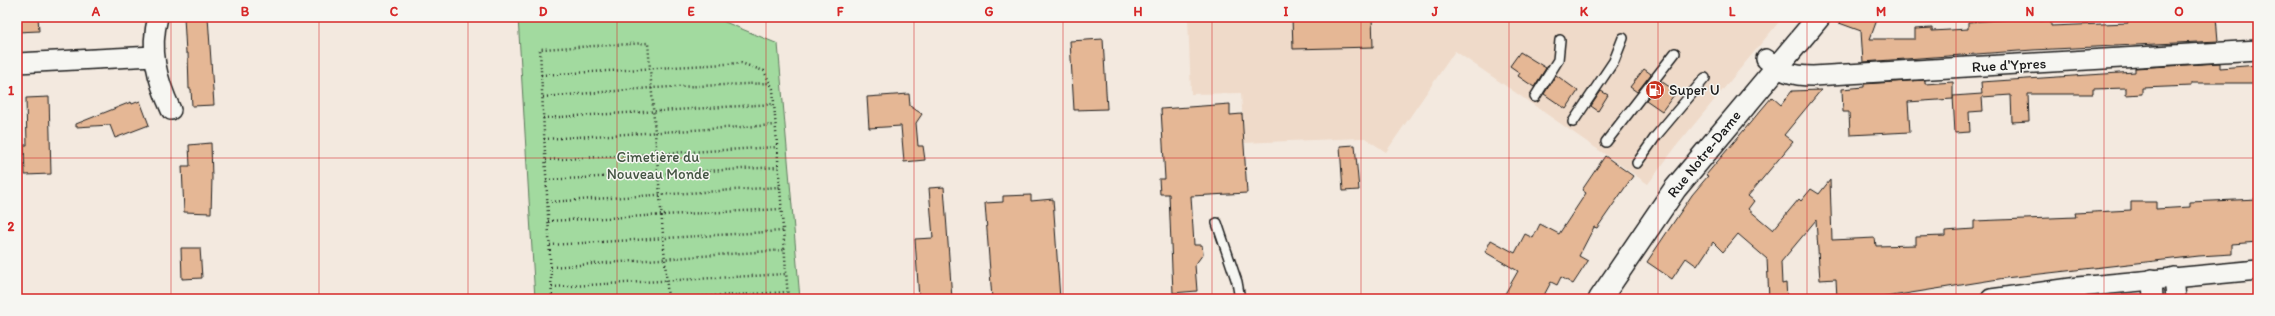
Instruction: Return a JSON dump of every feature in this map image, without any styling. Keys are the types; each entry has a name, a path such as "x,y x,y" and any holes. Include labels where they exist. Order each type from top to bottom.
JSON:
{"main road":[{"name":"Rue Notre-Dame","path":"1600,299 1675,189 1771,63 1801,17"},
{"name":"Rue Notre-Dame","path":"1589,299 1678,166 1771,63 1819,17"}],"street":[{"path":"158,17 155,34 154,56 158,77 171,110"},
{"name":"Rue d'Ypres","path":"1771,63 1790,74 1812,76 2258,50"},
{"path":"17,63 154,56"},
{"path":"1991,299 2152,279 2258,270"},
{"path":"2174,277 2176,299"},
{"path":"2152,279 2153,299"}],"lane":[{"path":"1573,122 1616,58 1623,38"},
{"path":"1534,97 1558,60 1560,40"},
{"path":"1606,142 1675,53"},
{"path":"1638,163 1656,136 1705,78"},
{"path":"1217,223 1237,282 1240,299"}],"path":[{"path":"552,299 540,50 648,43 668,299"},
{"path":"541,75 741,63 764,71 773,89 788,299"},
{"path":"542,97 651,88 770,83"},
{"path":"543,118 653,110 774,104"},
{"path":"544,139 775,124"},
{"path":"545,160 777,147"},
{"path":"546,180 778,167"},
{"path":"547,202 780,187"},
{"path":"548,221 781,209"},
{"path":"550,244 783,231"},
{"path":"551,267 784,250"},
{"path":"552,287 786,274"},
{"path":"664,299 787,292"}],"shaded area":[{"path":"1188,17 1783,17 1678,144 1648,184 1455,51 1386,152 1365,138 1244,143 1241,93 1191,94"}],"green space":[{"name":"Cimetière du Nouveau Monde","path":"518,17 713,17 778,44 800,299 535,299"}],"building":[{"path":"17,17 38,17 39,31 17,32"},
{"path":"184,17 208,17 214,105 192,106 191,89 189,89 188,53 186,53"},
{"path":"1292,17 1372,17 1373,47 1293,49"},
{"path":"1831,17 1878,17 1870,39 1915,39 1915,29 1932,28 1932,31 1968,29 1968,22 2015,19 2015,17 2040,17 2040,21 2051,20 2051,26 2128,23 2127,17 2216,17 2218,41 2033,50 1863,62 1861,31 1831,20"},
{"path":"1103,39 1107,109 1074,110 1070,41"},
{"path":"1520,52 1546,68 1534,87 1518,76 1520,73 1510,66"},
{"path":"2220,63 2220,68 2258,65 2258,83 2191,83 2191,86 2142,88 2142,94 2126,95 2126,88 2093,89 2093,94 2028,94 2029,121 2012,122 2011,95 1982,97 1983,111 1969,112 1970,132 1955,133 1953,96 1982,94 1981,82 2135,72 2135,68"},
{"path":"1644,69 1651,74 1637,92 1630,87"},
{"path":"1556,75 1578,91 1566,109 1544,94"},
{"path":"1925,80 1925,84 1953,82 1953,99 1908,102 1910,132 1850,135 1849,112 1843,112 1842,89 1864,87 1864,84"},
{"path":"1661,81 1671,88 1669,91 1674,95 1662,111 1646,100"},
{"path":"1821,90 1784,135 1793,142 1748,196 1754,201 1748,209 1773,230 1799,199 1801,201 1811,189 1819,194 1830,180 1832,240 1875,238 1876,246 1916,245 1916,237 1945,236 1945,231 1974,229 1974,221 2076,217 2075,213 2131,210 2131,202 2156,202 2156,209 2190,207 2190,202 2258,199 2258,242 2232,244 2232,254 2199,256 2005,278 1873,299 1837,299 1836,279 1820,280 1816,220 1781,262 1782,284 1786,283 1787,299 1769,299 1767,259 1738,234 1723,252 1713,242 1697,266 1686,258 1672,279 1647,262 1692,195 1708,176 1706,175 1772,97 1781,105 1792,91"},
{"path":"1601,91 1608,95 1598,111 1591,106"},
{"path":"909,94 910,106 922,114 916,123 918,146 923,146 925,160 904,162 901,126 869,128 867,97"},
{"path":"49,97 51,174 25,175 24,145 27,145 26,98"},
{"path":"140,101 149,125 115,138 110,125 76,127 76,124 131,102 132,104"},
{"path":"1230,104 1230,115 1242,114 1247,193 1191,196 1194,245 1202,245 1203,254 1195,265 1197,291 1173,293 1169,194 1160,194 1159,179 1165,179 1161,109"},
{"path":"211,143 211,213 184,212 182,166 190,166 189,145"},
{"path":"1355,145 1359,190 1343,191 1340,146"},
{"path":"1605,156 1633,176 1597,228 1594,227 1579,256 1588,261 1573,284 1561,277 1557,285 1551,282 1542,299 1502,299 1518,271 1485,252 1491,240 1515,253 1525,234 1533,238 1540,224 1559,234 1586,193 1582,190"},
{"path":"944,187 952,299 919,299 915,239 933,238 929,188"},
{"path":"1031,195 1031,201 1053,199 1060,299 992,299 985,203 1003,202 1003,196"},
{"path":"181,248 200,248 202,278 182,279"}],"place":[{"name":"Super U","path":"1655,90"}]}
